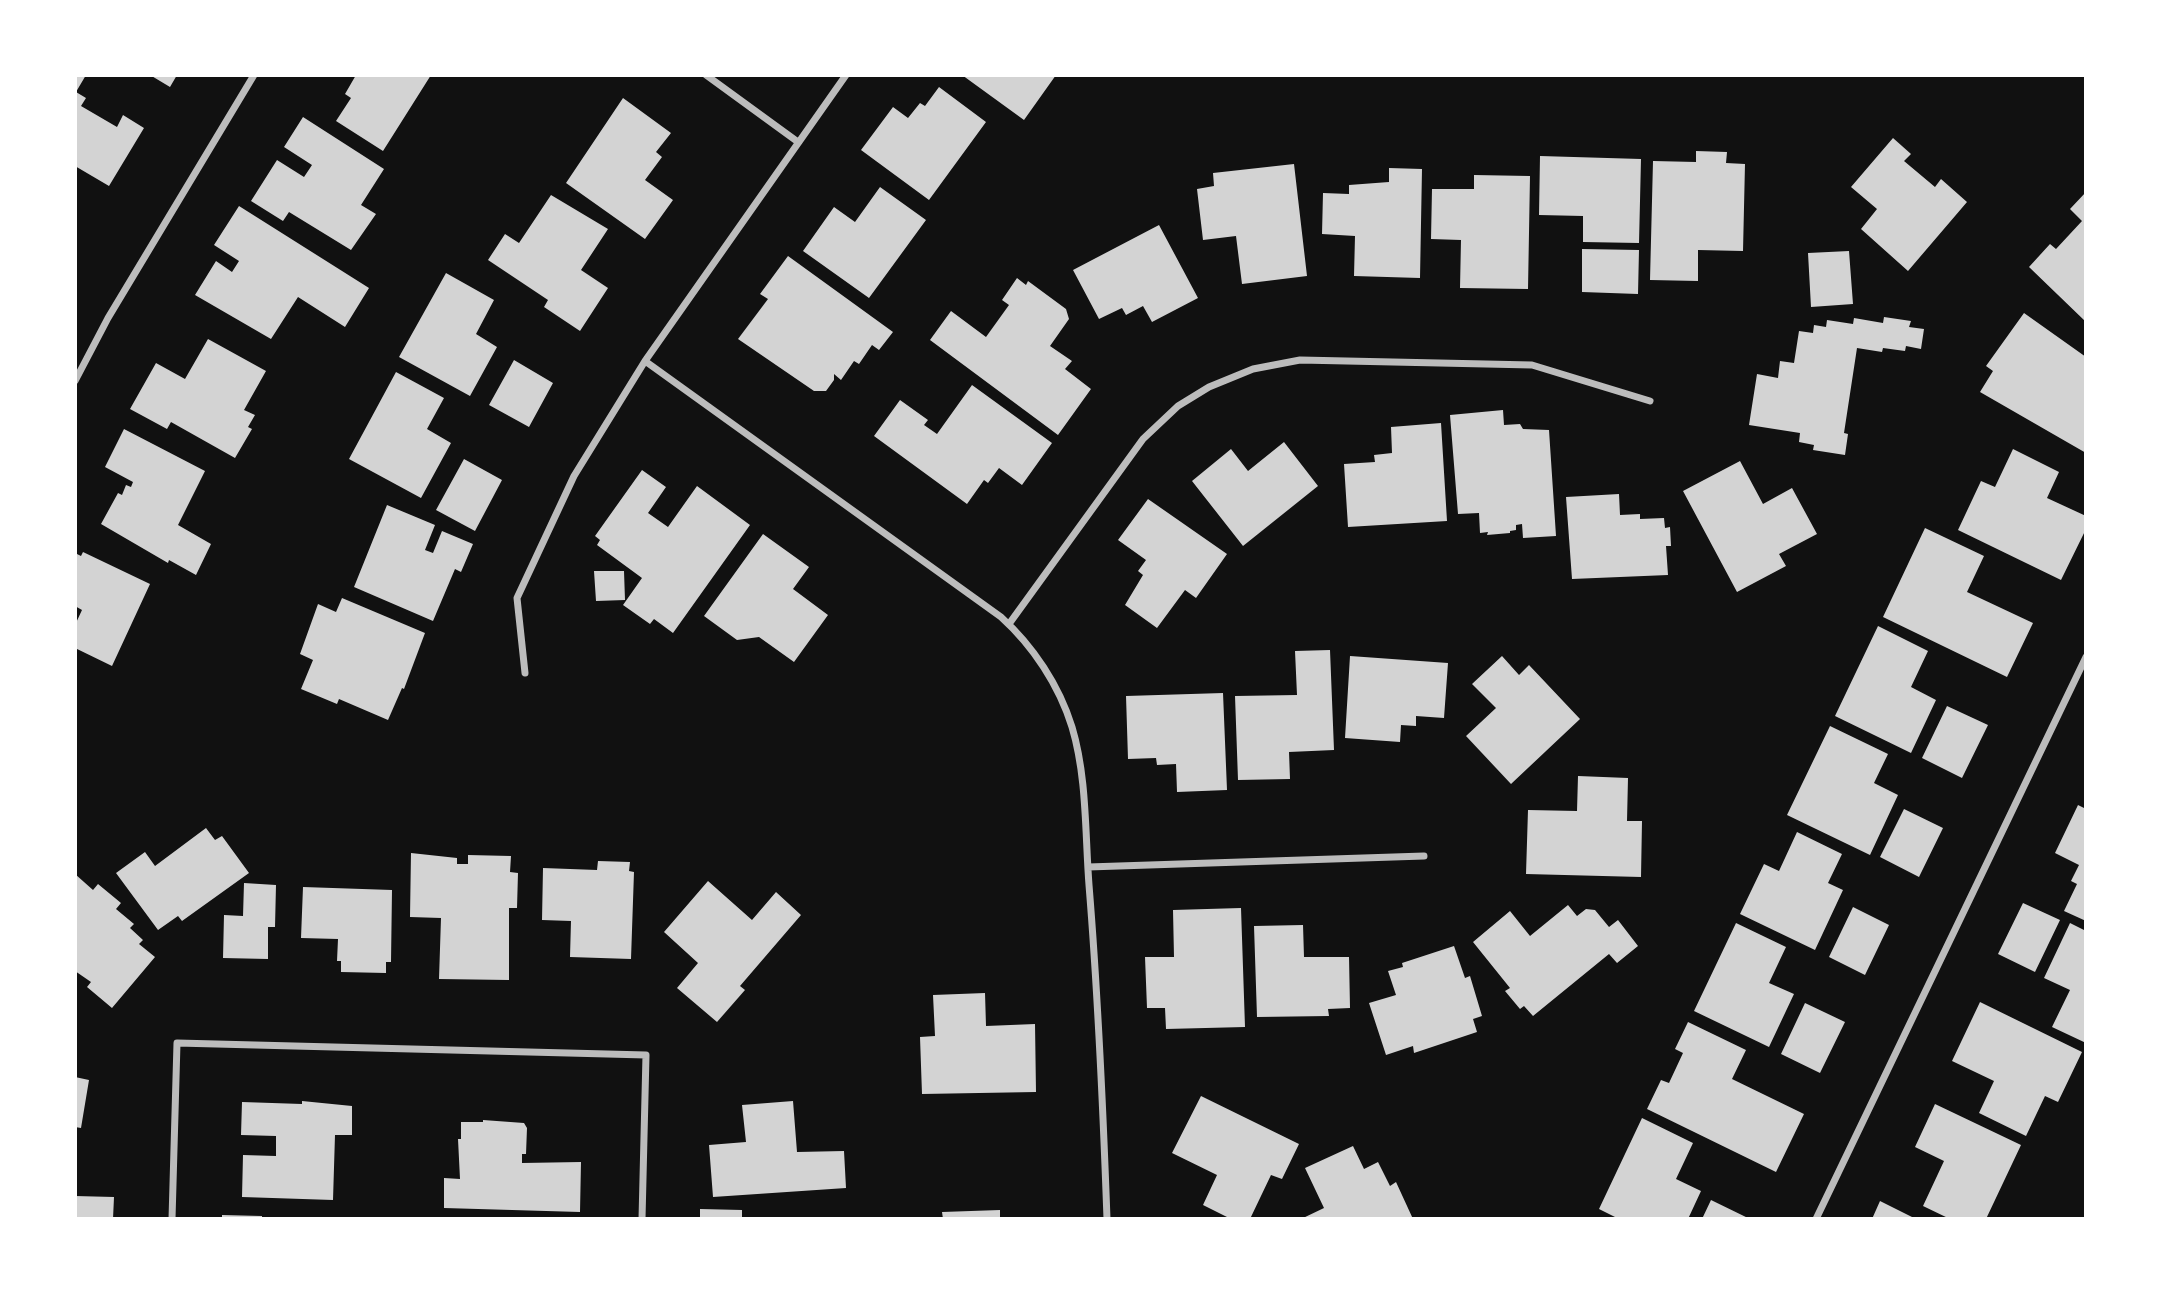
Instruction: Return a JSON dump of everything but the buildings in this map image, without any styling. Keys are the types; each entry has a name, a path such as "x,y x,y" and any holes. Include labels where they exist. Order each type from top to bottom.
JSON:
{"street":[{"path":"75,381 114,306 254,75"},
{"path":"706,75 798,142"},
{"path":"526,673 517,598 574,476 645,361 846,75"},
{"path":"1009,624 1143,439 1178,406 1199,393 1253,369 1300,360 1532,365 1650,401"},
{"path":"645,361 1009,624 1033,652 1059,694 1072,728 1081,776 1100,1024 1107,1219"},
{"path":"1816,1219 2086,657"},
{"path":"1088,867 1424,856"},
{"path":"172,1219 177,1043 646,1055 642,1219"}]}
